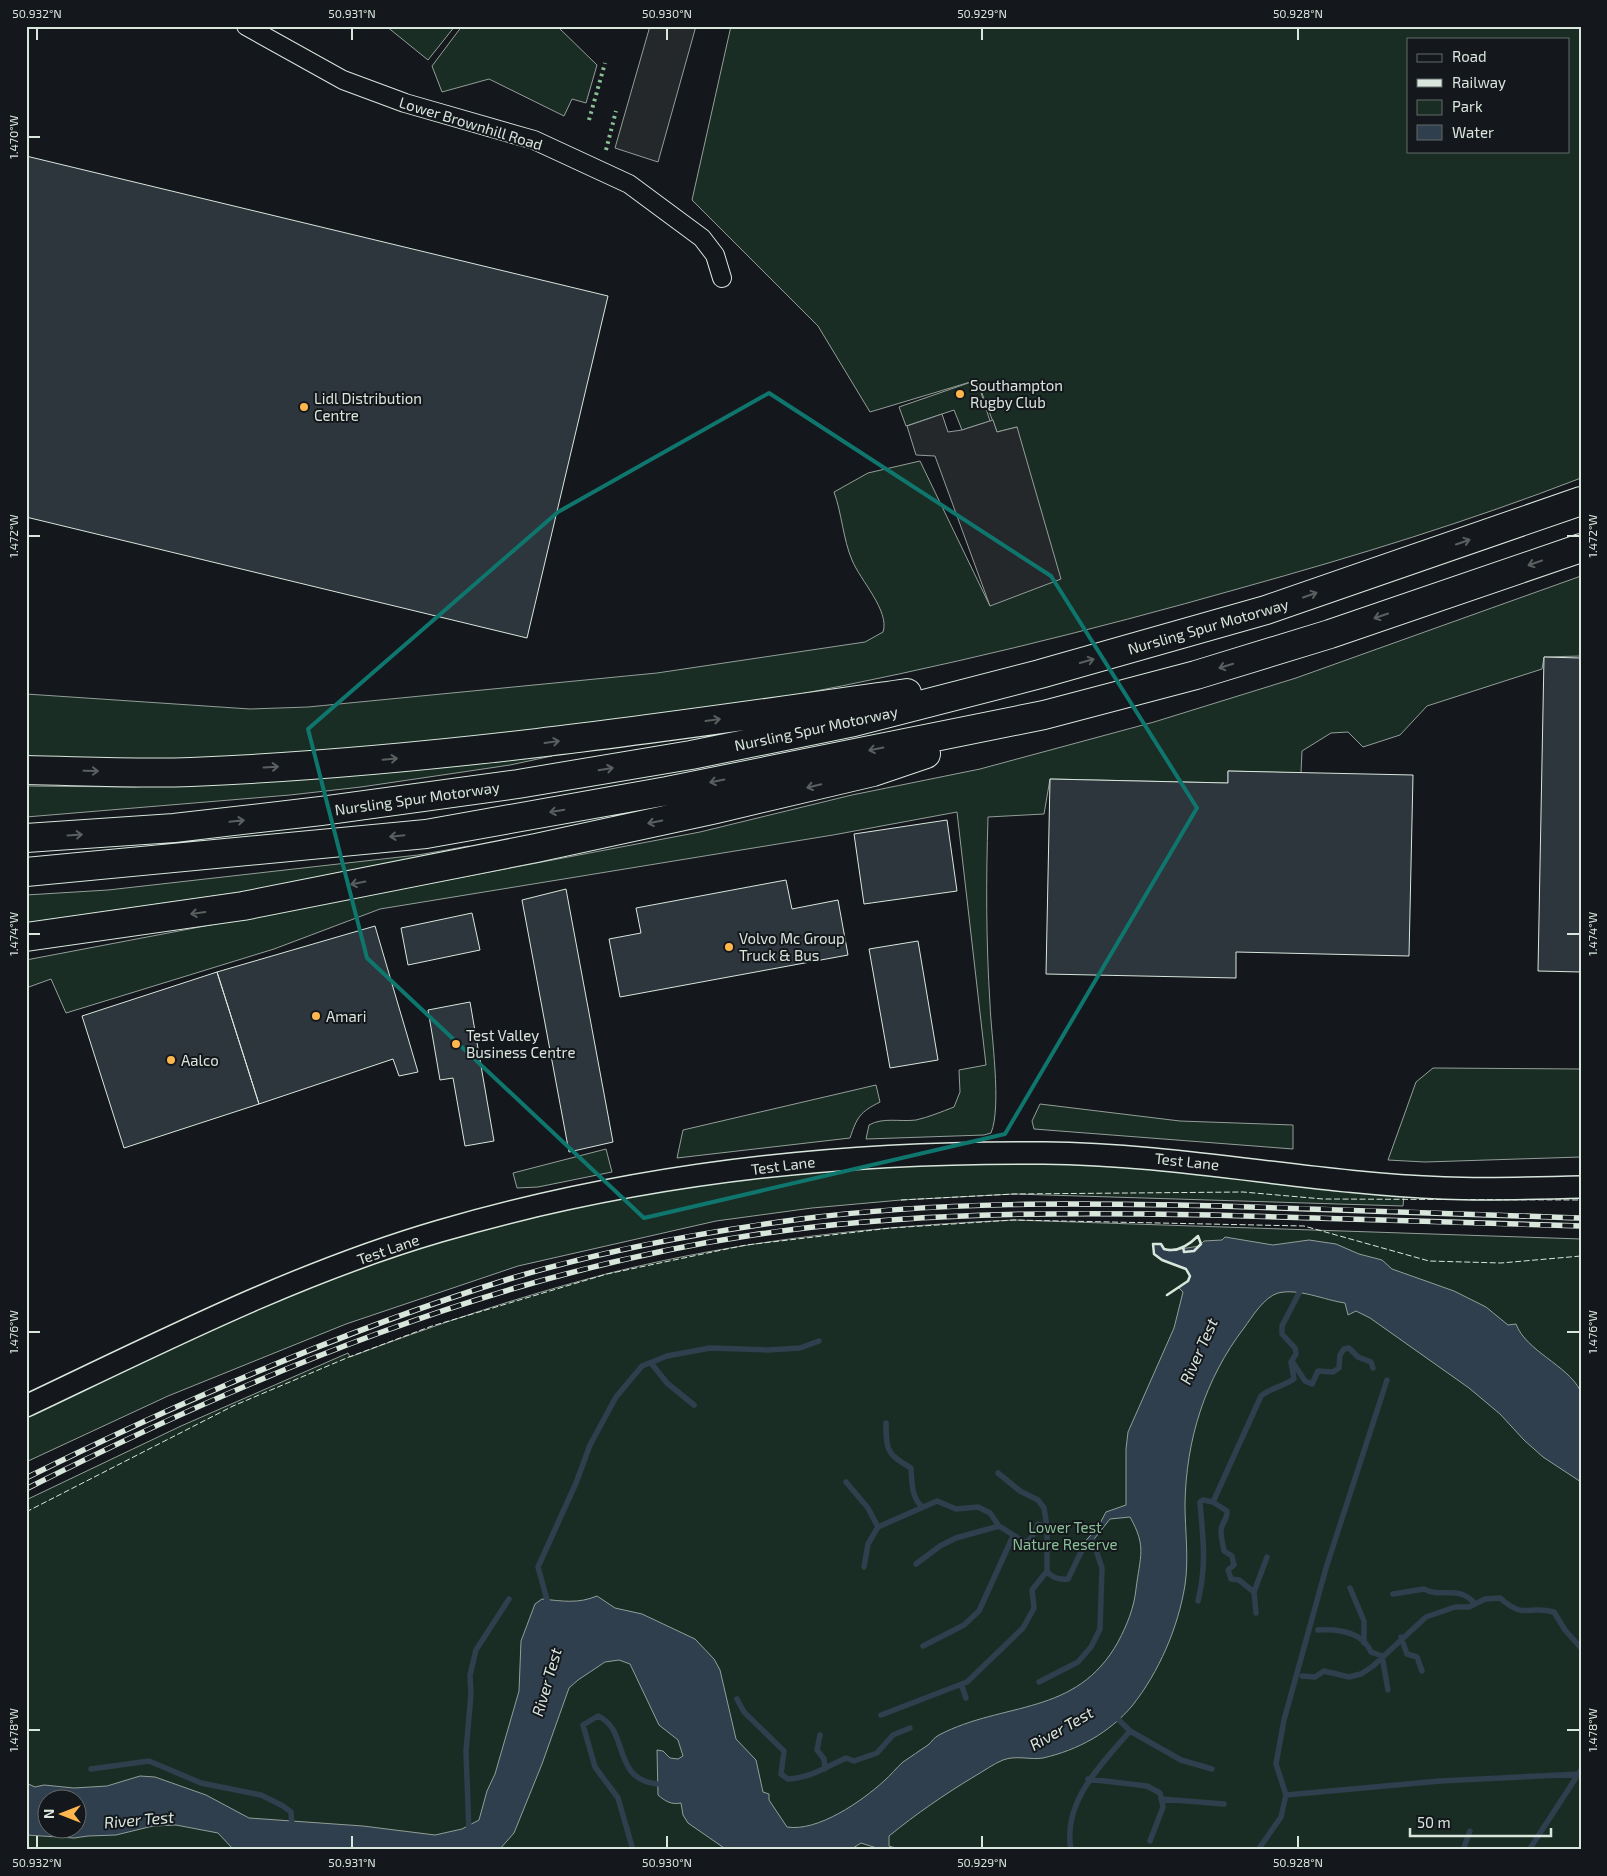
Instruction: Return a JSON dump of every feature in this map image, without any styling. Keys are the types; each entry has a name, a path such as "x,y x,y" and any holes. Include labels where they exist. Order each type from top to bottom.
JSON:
{"highway":[{"name":"Nursling Spur Motorway","path":"26,838 174,828 321,811 528,782 691,755 854,722 1040,674 1266,610 1581,501"},
{"path":"26,937 243,906 706,812 873,772 1044,716 1196,675 1330,634 1581,548"},
{"path":"26,770 189,772 371,760 538,744 1040,674"},
{"path":"26,872 426,834 667,791 1044,716"}],"street":[{"name":"Lower Brownhill Road","path":"246,26 344,80 405,103 534,140 629,184 702,238 715,254 722,278"},
{"name":"Test Lane","path":"26,1406 203,1322 306,1278 379,1251 478,1221 659,1182 850,1158 1044,1153 1160,1158 1443,1188 1581,1187"}],"highlighted area":[{"path":"769,393 1051,576 1197,808 1005,1134 644,1218 367,958 308,729 558,512"}],"green space":[{"path":"386,26 455,26 428,60"},
{"path":"462,26 557,26 597,65 586,103 572,99 564,116 489,79 442,92 432,66"},
{"path":"731,26 1581,26 1581,478 1455,523 1284,576 1014,648 900,674 785,697 785,704 295,757 26,763 26,694 250,709 308,707 657,673 865,642 883,632 884,624 878,605 852,560 834,492 868,473 920,461 990,606 1017,427 997,432 978,383 990,421 962,430 954,410 906,426 899,407 977,380 870,412 818,326 692,200"},
{"path":"1581,576 1581,656 1544,657 1542,669 1427,706 1400,735 1363,747 1348,732 1331,733 1302,751 1301,773 1228,771 1228,783 1050,779 1044,814 988,817 987,934 996,1106 991,1133 984,1135 866,1139 869,1125 874,1123 886,1120 916,1120 954,1107 960,1092 959,1070 986,1065 957,812 833,835 380,909 274,949 66,1013 51,979 26,988 26,960 700,832 852,795 980,769 1154,722 1296,678"},
{"path":"552,756 510,765 361,787 290,795 26,817 26,786 134,787 455,766"},
{"path":"469,846 470,849 325,880 26,923 26,895 108,890 418,855"},
{"path":"1433,1068 1581,1069 1581,1157 1425,1162 1388,1160 1416,1082"},
{"path":"876,1085 880,1102 860,1116 850,1138 677,1158 683,1130"},
{"path":"1040,1104 1180,1121 1293,1125 1293,1149 1034,1129 1032,1121"},
{"path":"606,1149 612,1172 538,1187 517,1188 513,1173"},
{"path":"1024,1162 1135,1168 1404,1195 1403,1206 1014,1194 901,1200 812,1208 716,1221 518,1266 346,1324 168,1396 26,1462 26,1417 216,1326 319,1282 427,1246 576,1204 842,1164"},
{"name":"Lower Test Nature Reserve","path":"1014,1220 1581,1239 1581,1850 26,1850 26,1500 181,1426 348,1353 350,1357 508,1302 606,1274 707,1252 809,1236 911,1226"}],"shaded area":[{"path":"650,26 696,26 658,162 615,148"},
{"path":"942,414 948,432 962,430 993,420 997,432 1017,427 1061,579 990,606 935,456 916,455 907,426"}],"water":[{"name":"River Test","path":"1225,1237 1273,1245 1309,1240 1336,1244 1359,1254 1382,1260 1392,1269 1454,1291 1486,1307 1508,1325 1516,1324 1528,1342 1566,1373 1580,1390 1582,1419 1581,1482 1543,1457 1500,1414 1469,1388 1370,1318 1356,1311 1348,1315 1345,1303 1303,1293 1278,1293 1273,1295 1259,1308 1230,1348 1208,1389 1200,1411 1189,1457 1186,1480 1187,1565 1182,1601 1166,1649 1142,1693 1123,1716 1092,1739 1056,1755 1043,1758 1013,1758 999,1762 942,1797 889,1836 889,1846 914,1850 883,1850 861,1843 850,1850 727,1850 688,1823 683,1815 681,1803 668,1802 658,1795 657,1750 663,1751 670,1758 678,1759 683,1756 678,1740 659,1725 630,1664 619,1660 605,1662 569,1688 542,1764 514,1833 499,1850 234,1850 218,1833 176,1825 153,1826 116,1835 88,1836 88,1788 74,1788 107,1786 140,1776 155,1777 206,1795 249,1818 363,1826 435,1835 462,1829 479,1820 487,1791 495,1774 519,1691 521,1641 535,1604 542,1599 577,1601 597,1596 615,1608 642,1614 695,1639 714,1659 720,1670 736,1739 756,1760 763,1792 769,1794 769,1800 787,1827 812,1825 826,1820 852,1806 875,1789 903,1762 928,1745 937,1736 964,1724 1037,1704 1060,1695 1081,1683 1101,1666 1118,1642 1134,1603 1141,1552 1139,1536 1130,1517 1110,1519 1083,1553 1080,1547 1098,1527 1106,1512 1126,1505 1126,1449 1128,1432 1174,1328 1183,1292 1179,1288 1188,1281 1190,1276 1186,1269 1162,1260 1154,1254 1153,1244 1161,1244 1164,1249 1169,1251 1199,1246 1204,1241 1222,1240"},
{"path":"26,1783 35,1787 44,1785 74,1788 38,1788 38,1836 26,1835"}],"building":[{"name":"Lidl Distribution Centre","path":"26,156 608,296 527,638 26,517"},
{"path":"1544,657 1581,658 1581,972 1538,971"},
{"path":"1228,771 1413,775 1409,956 1236,952 1236,978 1046,974 1050,779 1228,783"},
{"path":"947,820 957,891 864,904 854,834"},
{"name":"Volvo Mc Group Truck & Bus","path":"786,880 792,909 838,900 848,955 620,997 609,939 641,933 636,908"},
{"path":"566,889 613,1142 569,1152 522,900"},
{"path":"472,913 480,950 408,965 401,928"},
{"name":"Amari","path":"375,926 418,1072 399,1076 393,1059 259,1104 217,972"},
{"path":"918,941 938,1060 890,1068 869,949"},
{"name":"Aalco","path":"217,972 259,1104 124,1148 82,1016"},
{"name":"Test Valley Business Centre","path":"470,1002 494,1141 465,1146 453,1078 440,1080 428,1010"}],"waterway":[{"path":"1198,1601 1203,1575 1200,1502 1203,1500 1213,1502 1261,1396 1294,1379 1291,1362 1296,1354 1295,1348 1282,1334 1282,1326 1299,1293"},
{"path":"547,1600 538,1567 576,1483 590,1445 616,1397 642,1366 667,1356 710,1348 768,1350 800,1348 819,1341"},
{"path":"1292,1361 1305,1381 1312,1384 1318,1371 1333,1372 1339,1368 1340,1355 1344,1349 1349,1348 1358,1357 1371,1362 1373,1368"},
{"path":"651,1363 667,1383 694,1405"},
{"path":"1286,1795 1276,1764 1284,1720 1326,1568 1387,1380"},
{"path":"886,1423 890,1451 897,1459 911,1468 914,1495 923,1507"},
{"path":"998,1473 1020,1491 1038,1500 1044,1508 1047,1527"},
{"path":"846,1482 868,1508 878,1527"},
{"path":"864,1567 868,1544 878,1527 937,1501 956,1509 978,1507 990,1513 999,1526 1026,1543 1032,1537 1038,1524 1047,1527 1047,1571 1056,1578 1068,1579 1082,1550"},
{"path":"1213,1502 1227,1511 1221,1535 1224,1551 1232,1556 1234,1565 1228,1570 1231,1579 1239,1580 1254,1592 1256,1613"},
{"path":"916,1564 940,1546 956,1538 999,1526"},
{"path":"923,1646 964,1625 979,1611 1013,1536"},
{"path":"1039,1682 1078,1662 1091,1647 1100,1629 1102,1568 1093,1541"},
{"path":"1254,1592 1267,1557"},
{"path":"881,1715 967,1682 1023,1628 1034,1608 1032,1590 1047,1571"},
{"path":"1350,1588 1364,1621 1364,1643"},
{"path":"1393,1594 1424,1589 1430,1592 1463,1595 1475,1604"},
{"path":"1302,1676 1315,1677 1324,1671 1349,1677 1361,1674 1373,1666 1426,1617 1455,1607 1469,1607 1485,1599 1500,1598 1508,1605 1521,1610 1554,1612 1565,1630 1581,1648"},
{"path":"469,1833 466,1751 471,1694 470,1675 476,1650 509,1599"},
{"path":"1318,1630 1348,1633 1362,1640 1371,1652 1382,1656 1388,1690"},
{"path":"1401,1637 1407,1654 1417,1657 1422,1671"},
{"path":"961,1684 966,1698"},
{"path":"737,1699 744,1712 784,1751 781,1774 788,1779 811,1774 846,1758 854,1761 877,1753 893,1735 910,1728"},
{"path":"1071,1850 1070,1832 1072,1816 1078,1800 1096,1771 1130,1731 1113,1714"},
{"path":"633,1850 618,1798 595,1767 583,1725 598,1716 608,1723 633,1773 643,1780 657,1784"},
{"path":"1130,1731 1181,1760 1212,1769"},
{"path":"820,1735 817,1750 824,1759 825,1769"},
{"path":"91,1769 149,1761 201,1783 261,1795 291,1812 292,1829"},
{"path":"1529,1850 1581,1770"},
{"path":"1258,1850 1281,1817 1286,1795 1440,1781 1581,1774"},
{"path":"1088,1779 1147,1786 1160,1793 1163,1807 1150,1841"},
{"path":"1161,1799 1224,1804"},
{"path":"1463,1850 1470,1831"}],"railway":[{"path":"26,1478 204,1394 324,1344 447,1299 581,1259 727,1230 853,1213 957,1206 1062,1204 1219,1206 1581,1218"},
{"path":"26,1489 113,1446 289,1368 471,1301 564,1274 658,1252 753,1235 867,1222 981,1215 1038,1214 1211,1215 1581,1226"}],"hedge":[{"path":"589,120 605,63"},
{"path":"606,150 616,111"}],"fence":[{"path":"901,1200 1014,1194 1243,1192 1323,1199 1581,1200"},
{"path":"26,1512 233,1406 349,1357 432,1326 607,1274 746,1245 891,1228 1014,1220 1304,1226 1429,1261 1501,1263 1581,1256"}],"wall":[{"path":"1167,1295 1188,1281 1190,1276 1186,1269 1162,1260 1154,1254 1153,1244 1161,1244 1164,1249 1174,1250 1187,1245 1198,1236 1201,1244 1194,1251 1184,1252 1183,1247"}],"place":[{"name":"Southampton Rugby Club","path":"960,394"},
{"name":"Lidl Distribution Centre","path":"304,407"},
{"name":"Volvo Mc Group Truck & Bus","path":"729,947"},
{"name":"Amari","path":"316,1016"},
{"name":"Test Valley Business Centre","path":"456,1044"},
{"name":"Aalco","path":"171,1060"}]}
